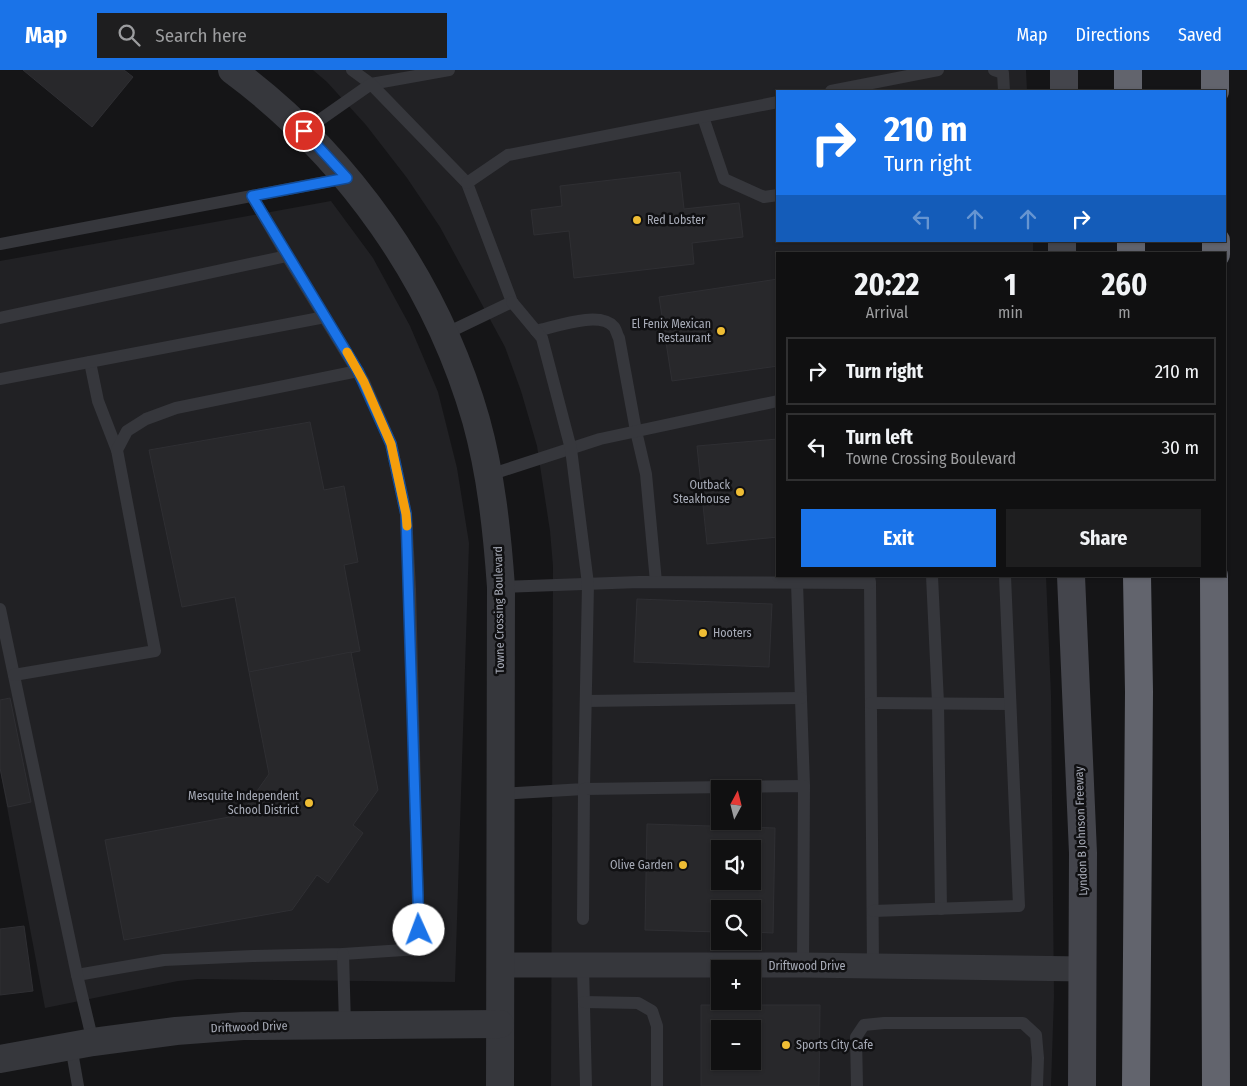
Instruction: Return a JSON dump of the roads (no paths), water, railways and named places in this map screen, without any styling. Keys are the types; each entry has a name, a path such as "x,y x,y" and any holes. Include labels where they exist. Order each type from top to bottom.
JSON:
{"highway":[{"path":"1128,70 1128,90"},
{"path":"1215,70 1216,90"},
{"path":"1136,1086 1140,692 1137,577"},
{"path":"1214,577 1216,1086"}],"main road":[{"path":"1064,70 1064,90"},
{"name":"Lyndon B Johnson Freeway","path":"1071,577 1083,853 1082,1086"}],"street":[{"name":"Towne Crossing Boulevard","path":"232,70 304,131 347,178 389,234 419,282 445,334 462,374 476,421 489,475 501,587 500,1086"},
{"name":"Driftwood Drive","path":"500,965 803,965 1083,969"},
{"name":"Driftwood Drive","path":"0,1059 176,1030 243,1026 500,1024"}],"lane":[{"path":"352,70 371,84 467,183 512,302 542,338 571,449 588,584 583,919"},
{"path":"304,131 371,84 399,74 448,70"},
{"path":"836,90 938,70"},
{"path":"994,70 1003,73 1004,90"},
{"path":"467,183 508,155 776,102"},
{"path":"703,117 724,180 764,197 776,195"},
{"path":"0,244 347,178"},
{"path":"77,975 164,960 343,954 419,949 406,514 391,444 358,371 252,196"},
{"path":"0,318 288,256"},
{"path":"445,334 512,302"},
{"path":"0,380 326,317"},
{"path":"536,331 591,318 605,320 614,327 619,338 646,474 656,582"},
{"path":"14,675 155,651 117,450 98,401 90,362"},
{"path":"117,450 127,431 146,419 176,408 358,371"},
{"path":"489,475 600,439 776,401"},
{"path":"932,577 938,703 941,908"},
{"path":"873,911 1019,906 1005,577"},
{"path":"501,587 656,582 797,583 870,580 873,966"},
{"path":"797,583 804,786 803,965"},
{"path":"0,609 77,975 82,1044 78,1086"},
{"path":"586,701 801,698"},
{"path":"871,703 1010,704"},
{"path":"500,794 584,788 804,786"},
{"path":"343,954 345,1025"},
{"path":"583,966 586,1086"},
{"path":"584,1002 638,1004 652,1011 657,1026 657,1086"},
{"path":"857,1086 856,1037 864,1025 884,1023 1023,1023 1036,1035 1038,1058 1037,1086"}],"place":[{"name":"Red Lobster","path":"637,220"},
{"name":"El Fenix Mexican Restaurant","path":"721,331"},
{"name":"Outback Steakhouse","path":"740,492"},
{"name":"Hooters","path":"703,633"},
{"name":"Mesquite Independent School District","path":"309,803"},
{"name":"Olive Garden","path":"683,865"},
{"name":"Sports City Cafe","path":"786,1045"}]}
